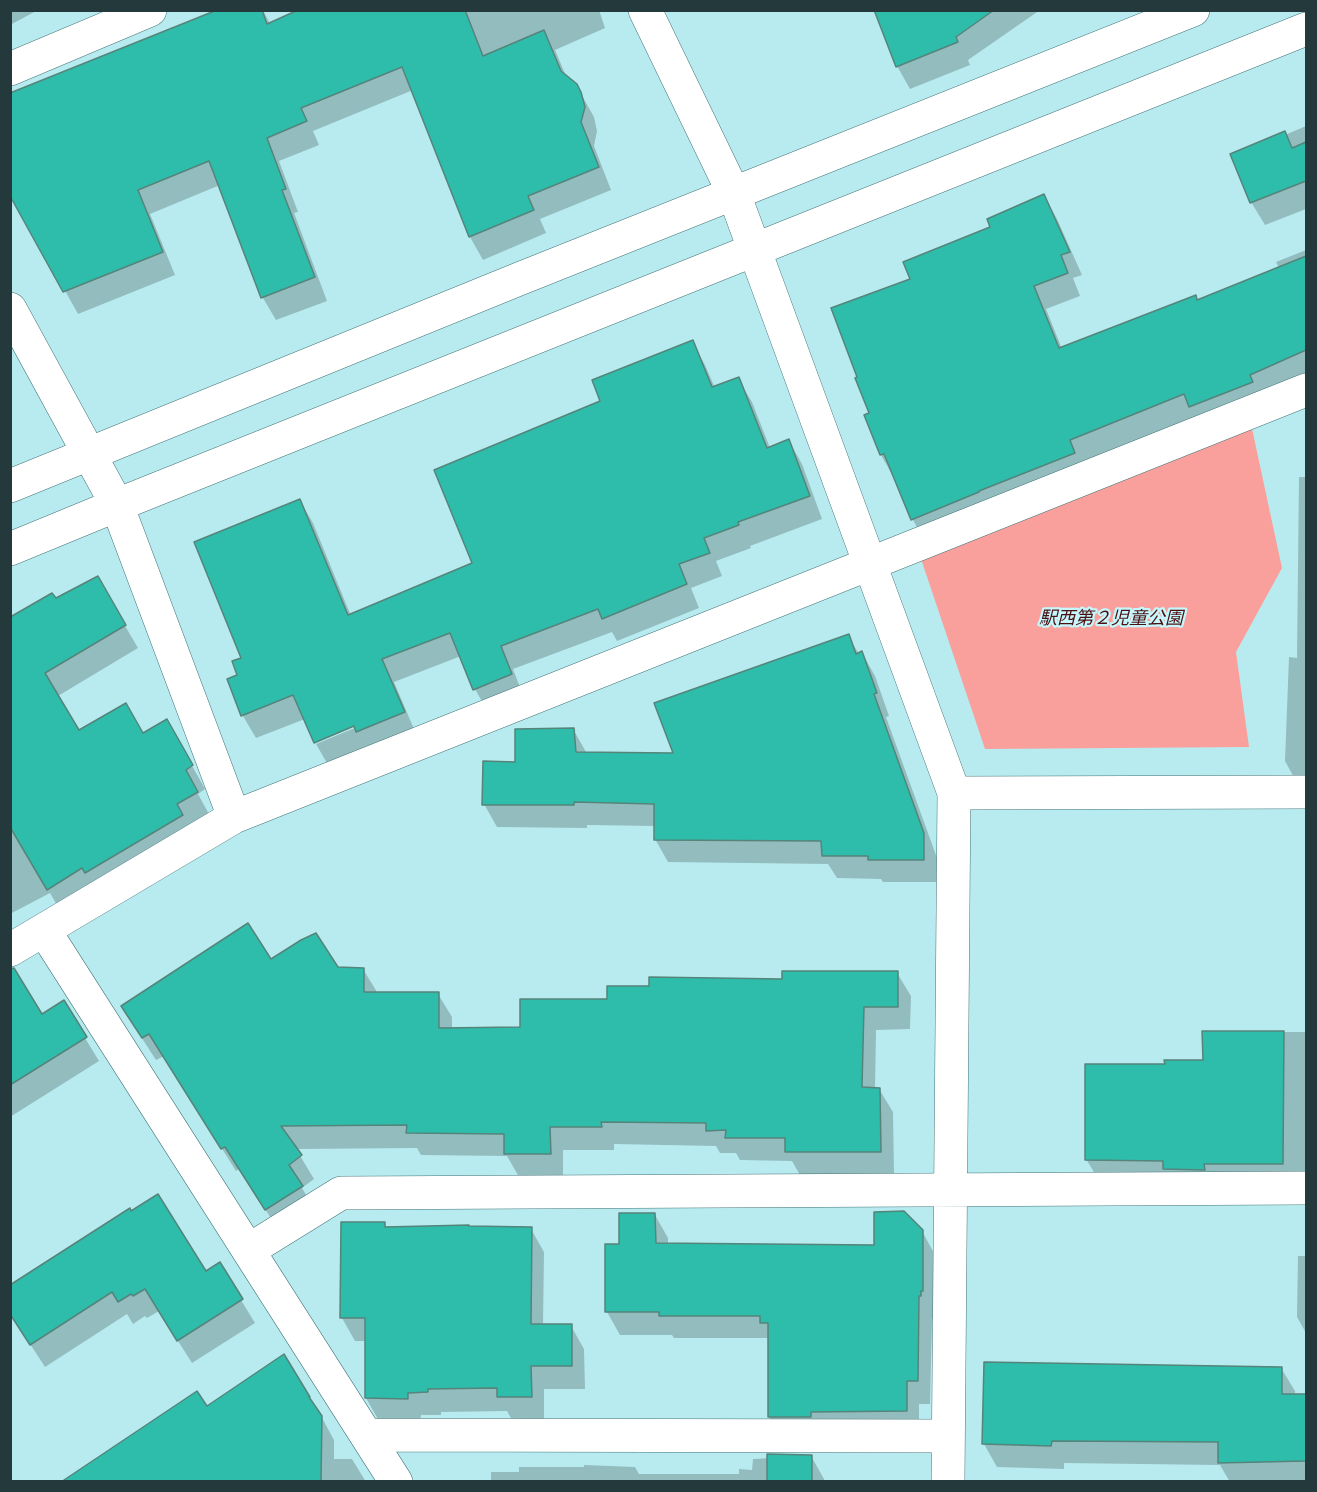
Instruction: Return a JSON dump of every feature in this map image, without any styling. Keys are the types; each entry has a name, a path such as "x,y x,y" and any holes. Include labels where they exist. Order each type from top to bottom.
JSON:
{"street":[{"path":"10,69 150,10"},
{"path":"645,10 734,194 954,793 948,1482"},
{"path":"10,486 519,279 1193,10"},
{"path":"10,549 1306,29"},
{"path":"10,309 117,505 234,817"},
{"path":"10,950 234,817 1306,390"},
{"path":"954,793 1306,792"},
{"path":"44,930 396,1482"},
{"path":"249,1250 341,1193 1306,1188"},
{"path":"366,1436 948,1436"}],"green space":[{"name":"駅西第２児童公園","path":"1251,424 1282,568 1236,652 1249,747 985,749 921,559"}],"building":[{"path":"217,10 262,10 267,24 298,10 465,10 483,56 544,30 561,71 577,84 581,92 585,107 581,122 599,167 528,196 534,210 469,237 402,67 301,108 307,121 267,138 286,189 282,190 315,277 261,298 209,161 138,190 163,252 63,292 10,196 10,93"},
{"path":"874,10 994,10 956,37 958,42 896,67"},
{"path":"1285,131 1292,148 1306,142 1306,181 1250,203 1230,154"},
{"path":"1044,194 1070,252 1061,255 1068,273 1034,286 1059,348 1196,295 1197,300 1306,256 1306,350 1250,375 1253,382 1189,407 1184,394 1070,440 1075,453 911,520 884,454 880,455 864,415 869,413 831,308 910,279 903,262 990,227 987,219"},
{"path":"693,340 712,387 739,377 767,448 789,439 810,496 738,522 739,525 704,538 710,553 679,564 687,584 602,619 598,609 501,646 512,674 473,690 450,633 382,659 405,712 356,732 354,726 314,743 293,695 241,716 227,679 237,675 232,661 241,658 194,542 300,499 348,615 472,563 434,470 600,401 592,380"},
{"path":"98,576 126,625 45,673 79,730 126,703 143,733 167,719 193,765 186,770 198,792 177,804 183,815 85,873 82,868 47,890 10,827 10,614 12,616 52,593 56,598"},
{"path":"849,634 856,654 862,651 877,693 874,694 924,833 924,860 868,860 868,856 822,856 821,841 654,840 654,804 574,802 574,805 482,805 483,761 515,762 515,729 574,728 576,752 673,753 654,703"},
{"path":"248,923 271,959 316,933 338,967 364,968 364,992 439,992 439,1028 520,1027 520,999 607,999 607,986 649,986 649,977 782,979 782,971 898,971 898,1007 864,1007 862,1087 880,1088 881,1152 785,1152 785,1138 725,1138 726,1130 706,1131 706,1123 601,1122 602,1127 550,1127 551,1154 504,1154 504,1134 406,1133 407,1125 281,1126 302,1155 289,1165 303,1186 265,1210 225,1147 221,1149 149,1034 142,1038 121,1006"},
{"path":"14,968 42,1014 64,1000 87,1037 10,1085 10,969"},
{"path":"1202,1031 1284,1031 1283,1164 1204,1164 1205,1170 1163,1169 1163,1161 1085,1160 1085,1064 1165,1064 1164,1060 1203,1060"},
{"path":"158,1194 206,1271 220,1262 243,1299 177,1341 145,1289 118,1302 112,1292 30,1345 10,1314 10,1285 130,1208 131,1211"},
{"path":"904,1211 923,1230 923,1291 919,1296 918,1381 907,1381 907,1411 811,1412 811,1417 768,1417 768,1323 760,1323 760,1316 659,1316 659,1312 605,1312 605,1244 619,1244 619,1213 655,1213 656,1243 874,1245 874,1212"},
{"path":"341,1222 385,1222 385,1227 469,1225 532,1227 531,1324 572,1324 572,1366 531,1366 532,1397 497,1397 497,1388 428,1389 428,1392 408,1393 408,1399 365,1398 365,1318 340,1318"},
{"path":"284,1354 322,1416 321,1482 61,1482 197,1391 207,1406"},
{"path":"984,1362 1282,1367 1282,1394 1306,1394 1306,1461 1218,1463 1218,1442 1052,1441 1051,1446 982,1444"},
{"path":"767,1454 812,1455 812,1482 767,1482"}]}
